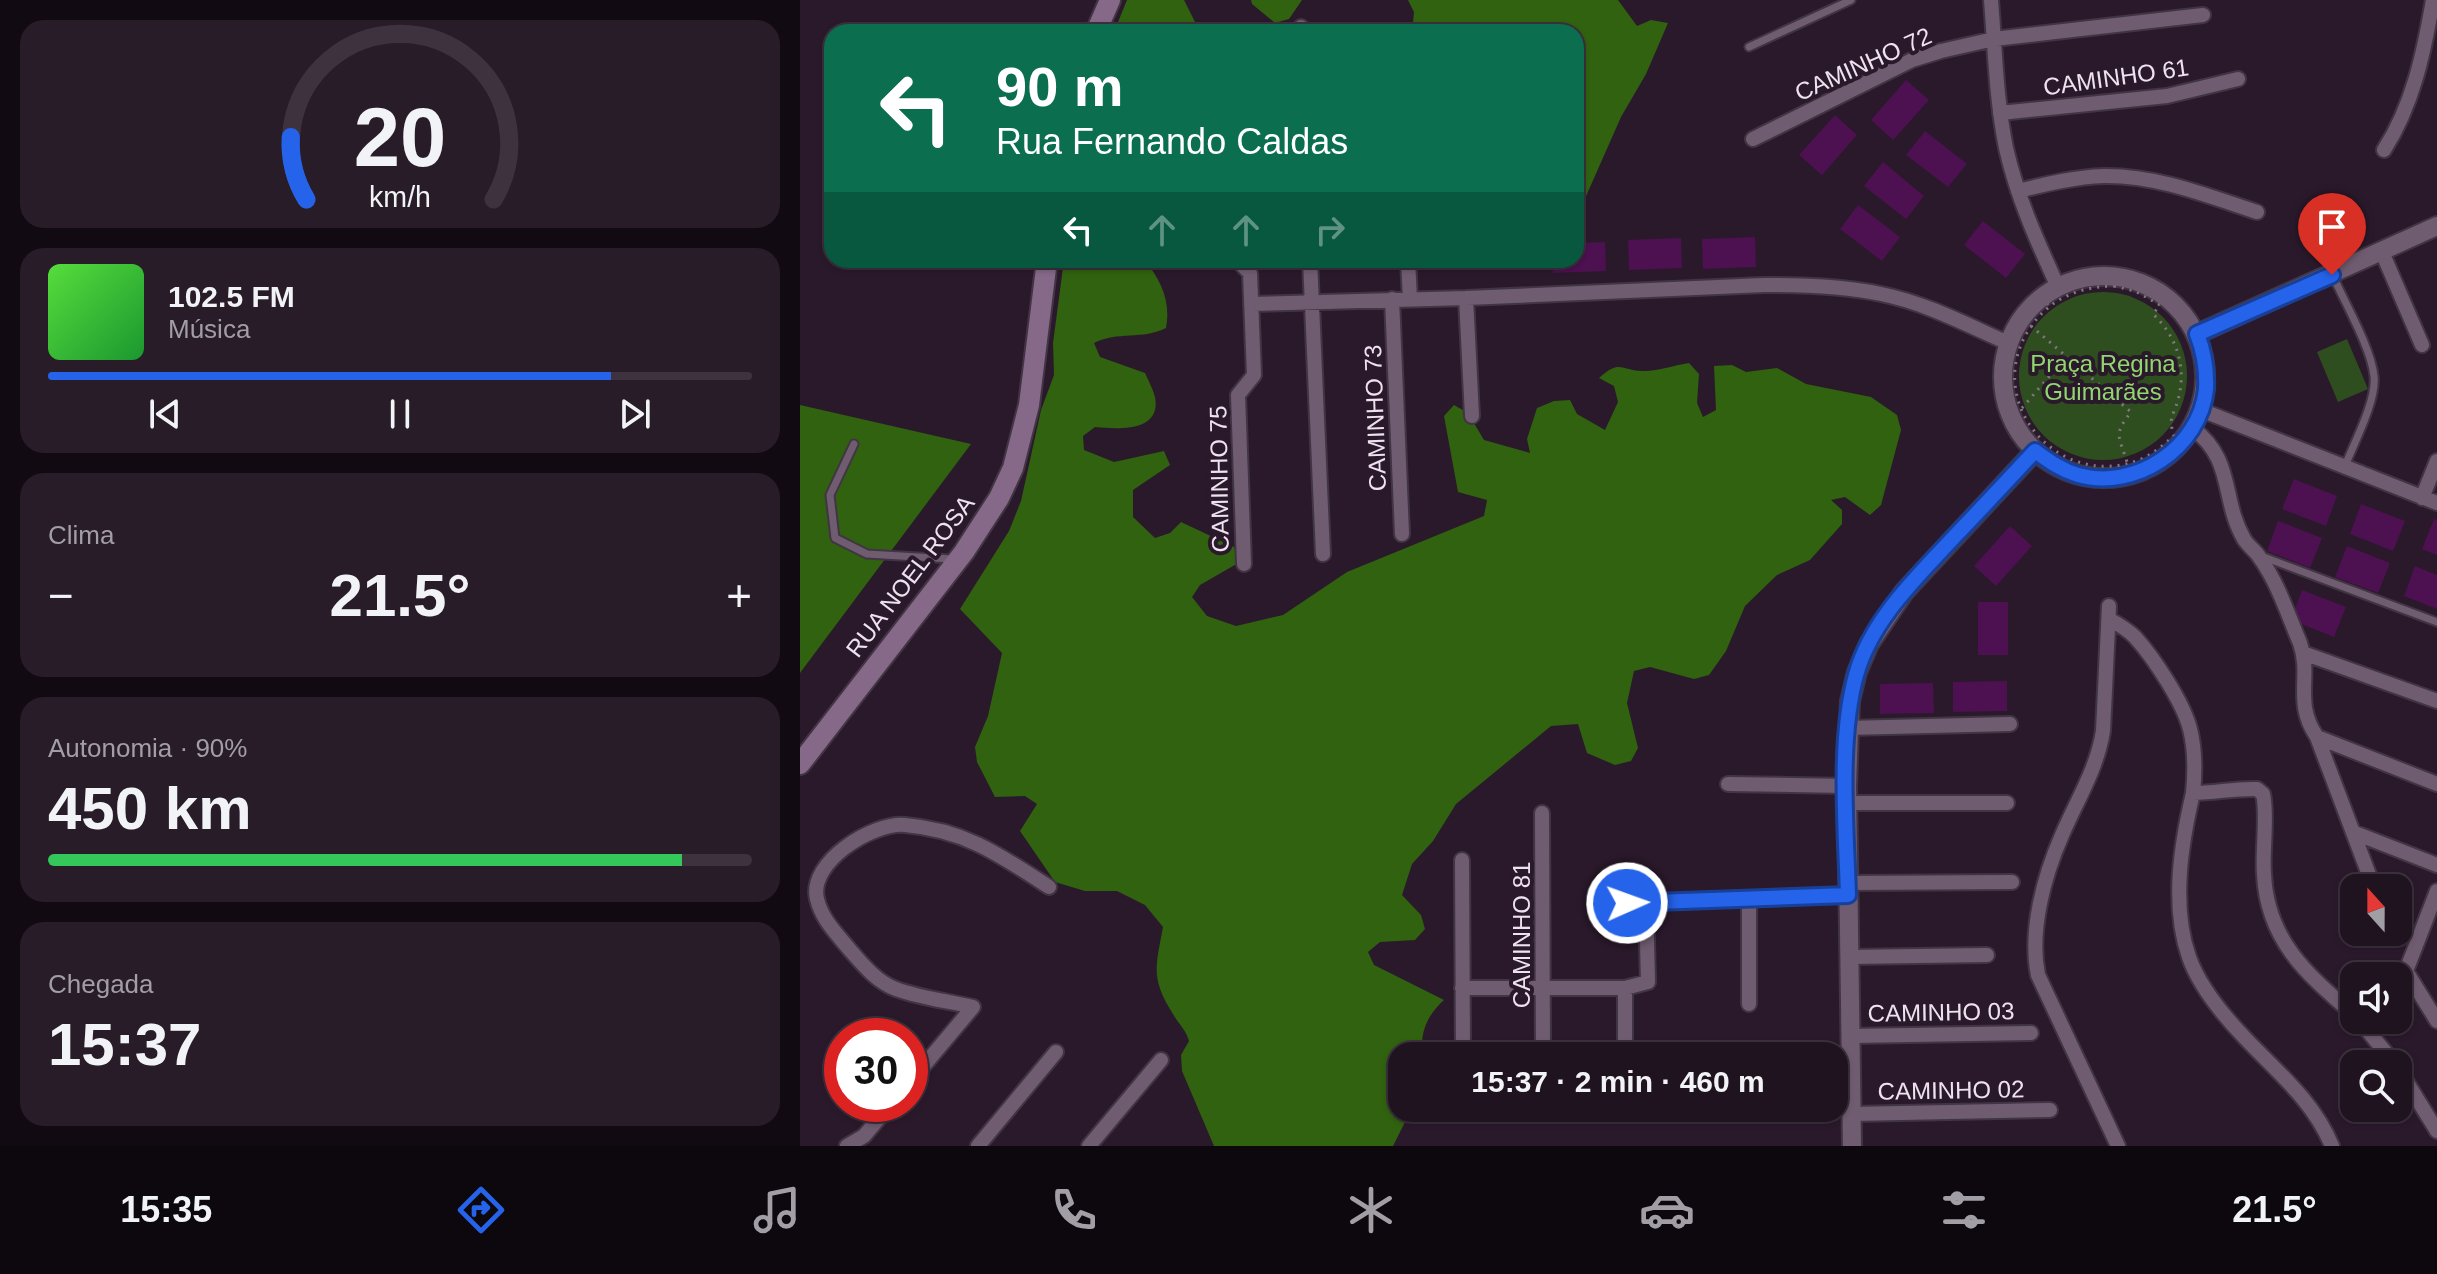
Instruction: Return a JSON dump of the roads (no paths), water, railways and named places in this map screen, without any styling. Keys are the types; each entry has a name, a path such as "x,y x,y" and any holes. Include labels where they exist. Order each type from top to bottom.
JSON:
{"main road":[{"path":"1100,24 1110,0"},
{"name":"RUA NOEL ROSA","path":"800,764 983,526 999,498 1013,468 1029,405 1046,268"}],"street":[{"path":"1991,0 2000,113 2018,191 2058,287"},
{"path":"2384,150 2408,104 2428,34 2433,0"},
{"name":"CAMINHO 72","path":"1753,139 1912,60 1994,39 2203,15"},
{"name":"CAMINHO 61","path":"2000,113 2167,96 2238,79"},
{"path":"2018,191 2077,178 2106,176 2171,185 2257,212"},
{"path":"2197,334 2437,226"},
{"path":"2382,252 2422,345"},
{"name":"CAMINHO 75","path":"1244,564 1238,395 1254,375 1250,273 1245,268"},
{"path":"1310,268 1323,554"},
{"path":"1408,268 1410,299"},
{"path":"2108,275 2133,279 2169,298 2190,321 2204,352 2206,372 2201,410 2176,448 2156,464 2132,475 2106,478 2080,476 2056,466 2035,451 2017,430 2006,404 2003,384 2003,363 2008,343 2022,318 2058,287 2082,278 2108,275"},
{"path":"1251,304 1804,285 1880,293 1905,300 2008,343"},
{"path":"1466,298 1472,416"},
{"name":"CAMINHO 73","path":"1392,299 1402,534"},
{"path":"2201,410 2437,503"},
{"path":"2192,428 2207,438 2216,451 2242,537 2259,555 2275,585 2303,653 2305,714 2317,737 2369,874"},
{"path":"1852,1146 1847,728 1857,672 1883,619 2035,451"},
{"path":"2422,498 2437,461"},
{"path":"2118,1146 2038,975 2034,956 2047,877 2060,838 2100,750 2109,612 2136,638 2184,713 2192,741 2193,793 2184,827 2180,896 2182,926 2189,957 2202,983 2244,1037 2310,1106 2332,1146"},
{"path":"2303,653 2437,701"},
{"path":"1847,728 2010,724"},
{"path":"2317,737 2437,784"},
{"path":"1728,784 1847,795 2007,803"},
{"path":"2193,793 2247,788 2257,789 2263,794 2264,878 2281,938 2300,967 2340,1003"},
{"name":"CAMINHO 81","path":"1542,813 1543,1042"},
{"path":"928,1061 973,1007 895,988 869,971 827,923 816,897 818,884 835,853 880,827 903,824 961,836 987,847 1049,887"},
{"path":"2355,833 2437,865"},
{"path":"1462,860 1463,1042"},
{"path":"1624,872 1625,901 1646,902 1749,899 1848,889 2012,882"},
{"path":"2437,891 2406,971 2437,1021"},
{"path":"1749,899 1749,1004"},
{"path":"1462,988 1625,988 1648,982 1646,902"},
{"path":"1849,957 1987,955"},
{"path":"1625,988 1625,1042"},
{"name":"CAMINHO 03","path":"1850,1036 2031,1033"},
{"path":"2371,1034 2384,1050"},
{"path":"978,1146 1056,1052"},
{"path":"1089,1146 1161,1060"},
{"path":"2412,1090 2437,1131"},
{"name":"CAMINHO 02","path":"1852,1114 2050,1110"},
{"path":"847,1146 862,1141 877,1122"}],"lane":[{"path":"1749,47 1851,0"},
{"path":"2332,275 2363,342 2374,375 2374,388 2344,468"},
{"path":"854,444 830,495 835,538 867,554 958,559"},
{"path":"2259,555 2437,622"}],"park label":[{"name":"Praça Regina Guimarães","path":"2103,377"}]}
